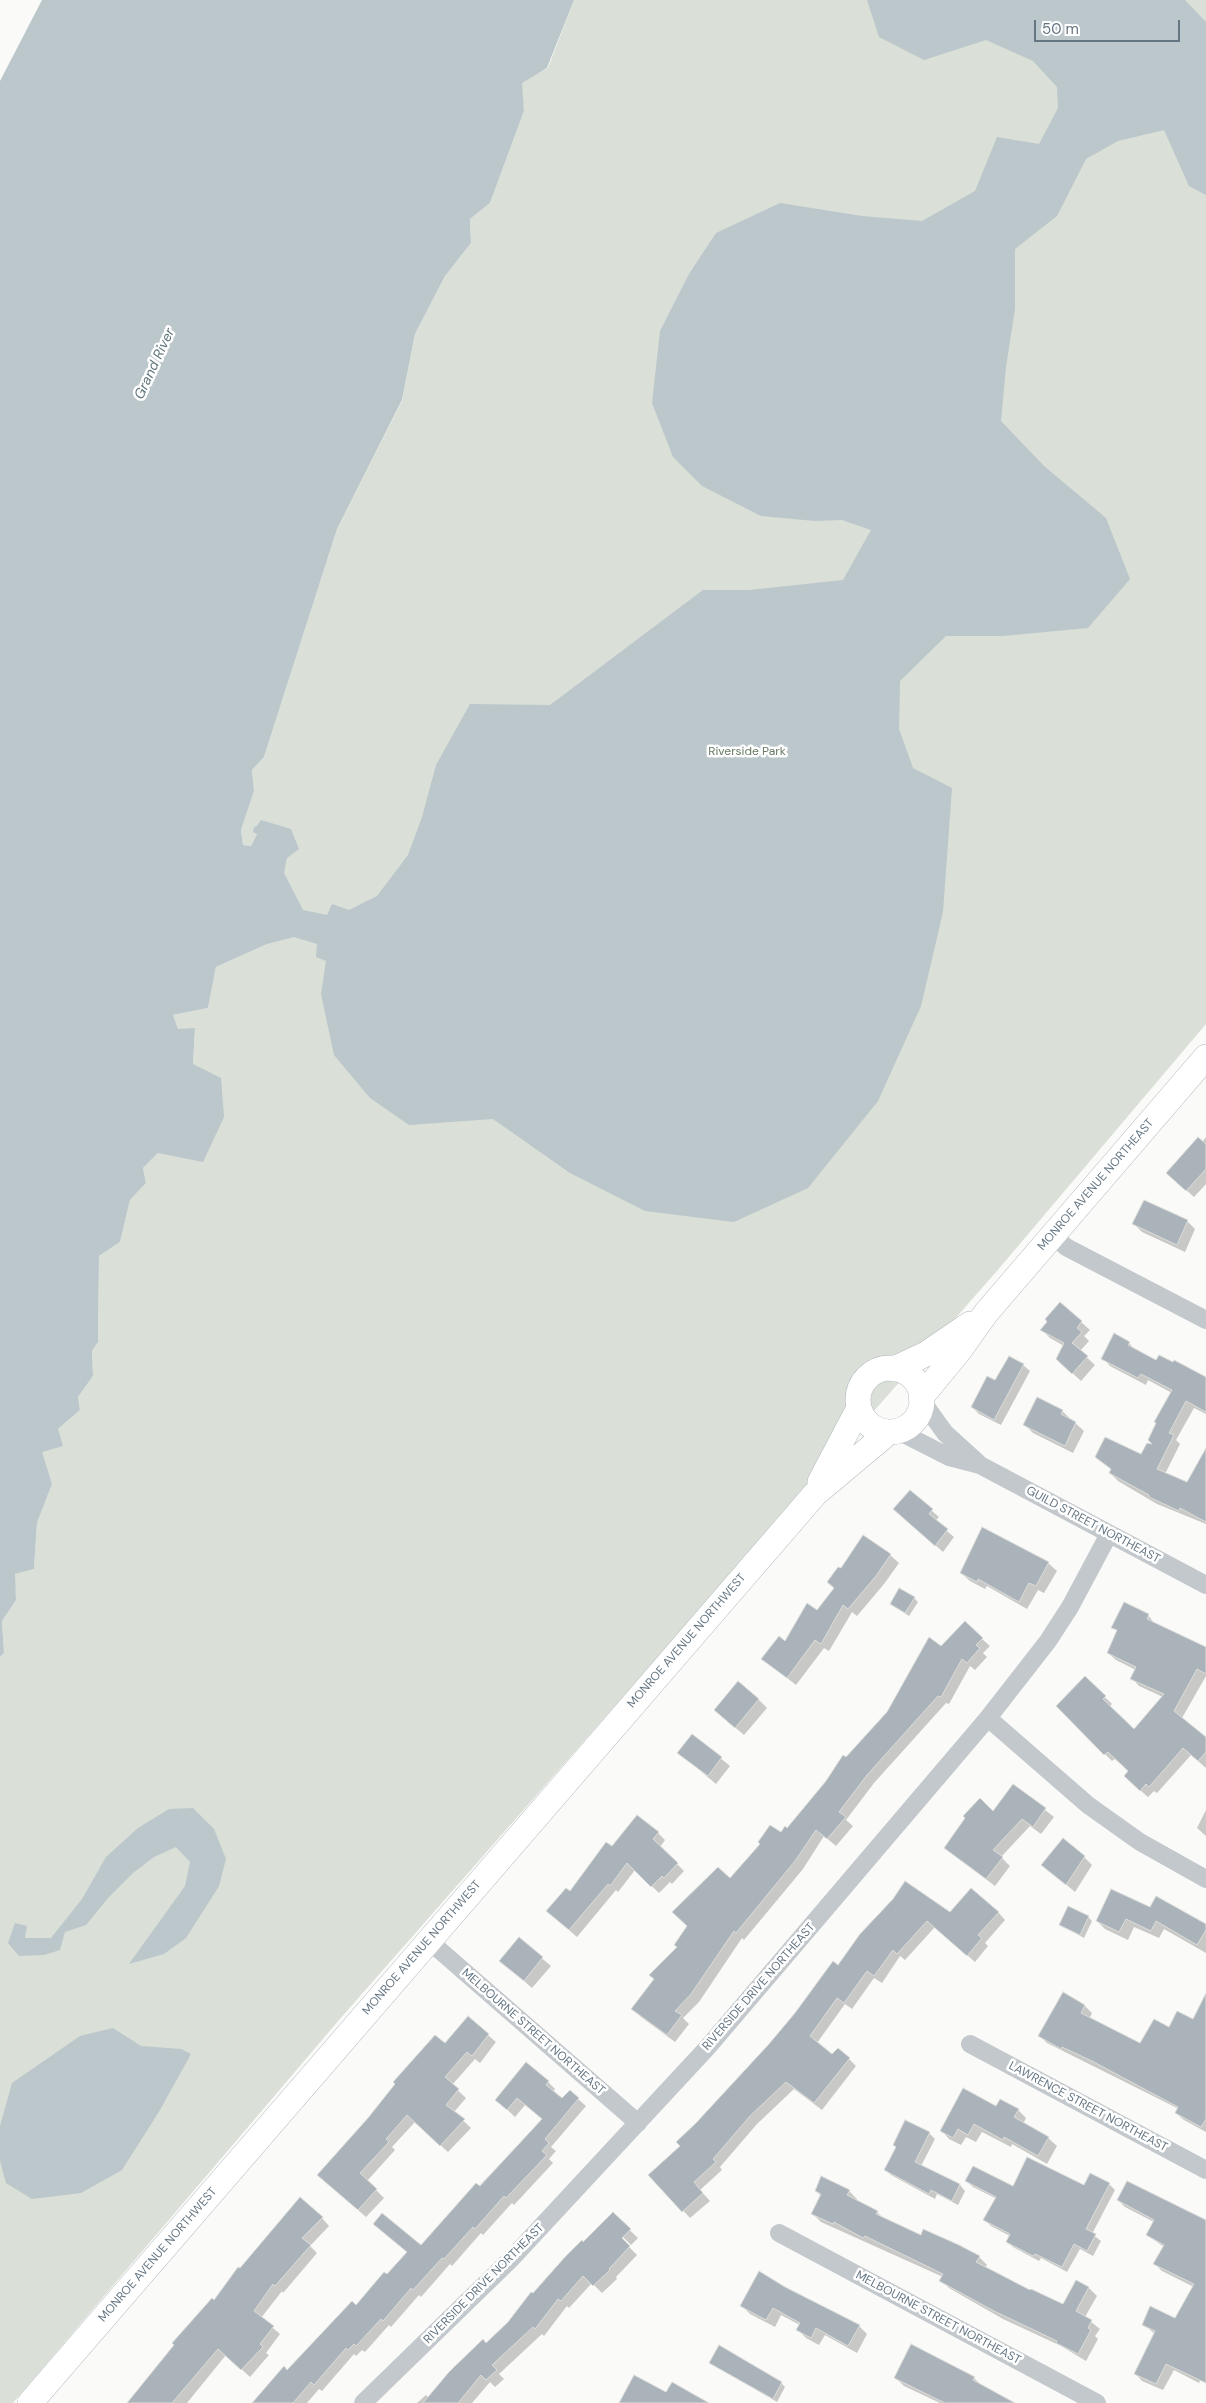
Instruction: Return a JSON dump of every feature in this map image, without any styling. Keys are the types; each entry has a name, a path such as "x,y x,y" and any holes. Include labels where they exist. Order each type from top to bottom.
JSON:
{"main road":[{"name":"MONROE AVENUE NORTHEAST","path":"921,1399 986,1313 1206,1057"},
{"name":"MONROE AVENUE NORTHEAST","path":"894,1369 926,1354 986,1313"},
{"path":"894,1369 910,1376 917,1383 921,1399 920,1411 915,1420 894,1432 879,1430 863,1418 859,1408 858,1393 868,1377 876,1372 894,1369"},
{"name":"MONROE AVENUE NORTHWEST","path":"815,1494 859,1408"},
{"name":"MONROE AVENUE NORTHWEST","path":"30,2403 815,1494 894,1432"}],"street":[{"path":"1053,1235 1066,1247 1206,1320"},
{"name":"GUILD STREET NORTHEAST","path":"921,1399 944,1433 980,1465 1206,1585"},
{"name":"GUILD STREET NORTHEAST","path":"894,1432 949,1457 980,1465"},
{"name":"RIVERSIDE DRIVE NORTHEAST","path":"363,2403 512,2258 707,2048 988,1718 1048,1641 1070,1607 1109,1534"},
{"path":"988,1718 1088,1805 1140,1842 1206,1878"},
{"name":"MELBOURNE STREET NORTHEAST","path":"428,1940 638,2123"},
{"name":"LAWRENCE STREET NORTHEAST","path":"970,2044 1206,2170"},
{"name":"MELBOURNE STREET NORTHEAST","path":"779,2233 1097,2403"}],"green space":[{"name":"Riverside Park","path":"574,0 1206,0 1206,1024 996,1272 339,2020 13,2403 0,2403 0,1657 4,1653 2,1621 16,1600 14,1574 34,1569 37,1523 52,1484 41,1452 58,1429 80,1410 78,1397 93,1376 92,1351 98,1342 99,1256 120,1242 130,1200 146,1183 143,1168 158,1153 193,1064 195,1029 178,1029 173,1015 208,1008 216,967 267,944 287,858 257,834 251,846 243,845 241,830 254,791 252,770 264,757 337,529 402,401 415,334 445,276 471,243 470,219 490,203 524,111 521,82 548,68"}],"water":[{"name":"Grand River","path":"42,0 574,0 547,68 522,83 524,111 490,203 470,219 471,243 445,276 415,334 402,400 337,529 264,757 252,770 254,791 241,830 243,845 251,846 257,834 253,832 254,827 261,820 291,829 299,849 287,858 284,873 303,910 327,915 332,904 349,910 377,896 408,855 422,817 436,765 470,704 550,705 703,590 749,590 843,580 871,530 842,520 815,521 761,516 702,486 673,457 652,403 660,331 689,274 716,233 780,203 862,216 922,221 975,191 997,137 1039,144 1058,108 1057,87 1033,61 986,40 924,60 879,37 867,0 1185,0 1206,22 1206,195 1189,186 1164,130 1118,141 1086,159 1057,216 1015,249 1015,309 1006,367 1001,421 1044,466 1106,518 1130,579 1088,628 1003,636 946,636 900,681 899,729 913,768 952,788 943,912 921,1006 878,1101 808,1188 734,1222 645,1211 570,1173 493,1119 409,1125 370,1098 334,1055 321,994 326,961 316,957 317,944 294,937 267,944 216,967 208,1008 173,1015 178,1029 195,1028 193,1064 221,1078 224,1117 203,1162 158,1153 143,1168 146,1183 130,1200 120,1242 99,1256 98,1342 92,1351 93,1376 78,1397 80,1410 58,1429 63,1446 42,1452 52,1484 37,1523 34,1569 15,1574 16,1600 2,1621 4,1653 0,1657 0,81"},
{"path":"193,1808 214,1829 226,1859 219,1886 186,1938 164,1954 129,1964 185,1886 190,1862 176,1847 154,1857 133,1873 108,1898 86,1925 65,1932 60,1950 44,1955 19,1956 8,1943 15,1923 27,1926 25,1938 51,1938 82,1899 106,1857 138,1828 169,1809"},
{"path":"113,2028 141,2046 181,2049 191,2054 160,2110 122,2170 81,2193 32,2199 6,2183 0,2161 0,2126 12,2083 80,2036"}],"building":[{"path":"1198,1137 1206,1144 1206,1169 1186,1191 1166,1173"},
{"path":"1144,1200 1188,1220 1177,1245 1132,1224"},
{"path":"1060,1302 1082,1321 1077,1328 1082,1332 1072,1343 1088,1356 1072,1374 1056,1359 1064,1343 1040,1330 1047,1322 1045,1319"},
{"path":"1114,1333 1130,1342 1128,1345 1156,1360 1159,1355 1173,1362 1174,1360 1206,1377 1206,1412 1186,1401 1169,1433 1174,1435 1157,1469 1187,1482 1206,1448 1206,1522 1180,1508 1179,1511 1149,1497 1149,1495 1109,1473 1111,1469 1095,1457 1105,1437 1141,1454 1147,1443 1152,1444 1148,1440 1156,1423 1154,1422 1172,1390 1141,1374 1138,1378 1101,1359"},
{"path":"1009,1356 1024,1364 994,1420 971,1407 987,1376 995,1380"},
{"path":"1037,1397 1063,1410 1061,1414 1076,1422 1065,1446 1023,1425"},
{"path":"910,1490 933,1509 929,1514 948,1529 935,1546 893,1509"},
{"path":"982,1527 1049,1562 1036,1586 1029,1583 1019,1602 978,1579 977,1582 960,1573"},
{"path":"863,1535 891,1554 876,1576 848,1609 843,1605 821,1644 815,1640 787,1678 761,1659 779,1636 785,1641 807,1603 817,1610 834,1588 827,1582 838,1567 841,1568"},
{"path":"899,1588 915,1597 905,1613 890,1604"},
{"path":"1124,1602 1149,1614 1147,1619 1206,1647 1206,1674 1197,1669 1174,1711 1206,1737 1206,1752 1198,1761 1183,1748 1149,1787 1146,1784 1140,1791 1124,1776 1128,1771 1108,1752 1104,1755 1056,1706 1085,1676 1106,1696 1103,1699 1134,1729 1164,1694 1130,1679 1136,1667 1107,1653 1117,1630 1111,1628"},
{"path":"965,1621 983,1638 976,1645 980,1648 967,1663 962,1659 941,1697 938,1696 867,1775 839,1812 846,1817 827,1839 816,1830 795,1861 736,1933 734,1931 691,1994 675,2011 682,2015 667,2035 631,2009 654,1979 649,1975 677,1947 674,1945 687,1926 672,1912 718,1867 730,1878 760,1844 758,1842 770,1825 781,1832 785,1826 787,1828 826,1781 843,1755 846,1757 887,1712 929,1637 941,1646"},
{"path":"738,1681 759,1699 735,1728 714,1710"},
{"path":"692,1734 722,1757 708,1776 677,1753"},
{"path":"1013,1784 1046,1808 1033,1827 1022,1819 993,1850 1003,1857 986,1879 944,1848 965,1818 963,1816 980,1798 993,1811"},
{"path":"637,1815 659,1832 653,1839 678,1863 664,1878 662,1876 651,1887 627,1863 610,1886 608,1884 569,1930 546,1911 566,1888 570,1891 606,1842 612,1846"},
{"path":"1063,1838 1085,1856 1066,1885 1041,1865"},
{"path":"905,1881 950,1912 971,1888 999,1912 978,1935 982,1938 967,1956 927,1921 897,1954 893,1950 874,1976 867,1971 844,2003 837,1998 810,2036 832,2054 838,2048 850,2058 814,2103 786,2082 750,2116 713,2159 716,2162 694,2182 703,2193 682,2212 648,2175 680,2146 676,2142 769,2044 795,2013 833,1961 838,1965 860,1934 893,1899"},
{"path":"1111,1889 1150,1907 1156,1896 1206,1924 1206,1930 1197,1945 1156,1921 1151,1931 1126,1919 1119,1932 1096,1921"},
{"path":"1068,1906 1089,1916 1080,1935 1059,1925"},
{"path":"519,1937 543,1957 524,1981 499,1961"},
{"path":"1063,1992 1085,2005 1081,2013 1140,2043 1154,2019 1169,2027 1177,2011 1193,2019 1206,1993 1206,2119 1201,2127 1175,2113 1178,2107 1092,2061 1062,2047 1061,2049 1038,2036"},
{"path":"468,2016 489,2034 472,2056 467,2052 445,2077 459,2089 446,2105 465,2119 440,2146 407,2115 386,2139 389,2142 360,2173 377,2189 358,2210 317,2175 368,2118 395,2084 393,2082 435,2035 445,2043"},
{"path":"526,2062 549,2081 546,2085 562,2098 570,2090 579,2098 545,2139 549,2143 542,2151 547,2155 506,2198 504,2196 475,2229 473,2227 444,2259 442,2258 413,2290 411,2288 383,2321 381,2319 356,2346 354,2344 348,2350 346,2348 314,2385 311,2382 293,2403 252,2403 284,2366 287,2370 352,2301 356,2305 384,2272 387,2274 407,2252 373,2224 382,2213 421,2245 476,2183 480,2186 542,2119 517,2098 507,2110 495,2100"},
{"path":"963,2088 996,2106 1000,2099 1019,2109 1014,2117 1049,2137 1038,2156 1004,2137 1003,2140 974,2124 968,2135 958,2129 953,2138 940,2131"},
{"path":"905,2120 930,2132 915,2162 960,2184 952,2201 931,2190 929,2194 884,2170 896,2147 893,2145"},
{"path":"1027,2157 1084,2185 1090,2173 1110,2183 1086,2229 1096,2234 1087,2251 1074,2244 1062,2267 1035,2254 1033,2256 1006,2242 1010,2234 983,2220 996,2197 965,2181 973,2166 1013,2186"},
{"path":"821,2176 850,2190 847,2195 878,2211 876,2214 921,2235 923,2229 959,2245 980,2256 976,2262 1030,2290 1063,2304 1076,2280 1089,2287 1076,2311 1092,2320 1088,2328 1091,2330 1078,2354 1056,2343 1057,2341 994,2311 939,2281 943,2274 865,2236 863,2238 834,2222 833,2224 811,2214 821,2194 815,2191"},
{"path":"1127,2181 1206,2220 1206,2383 1166,2364 1156,2384 1134,2374 1155,2331 1142,2325 1150,2306 1175,2318 1194,2284 1153,2264 1164,2245 1146,2235 1154,2220 1117,2200"},
{"path":"300,2197 323,2217 302,2238 311,2245 275,2286 273,2284 254,2311 274,2326 260,2344 263,2347 241,2370 218,2349 172,2403 127,2403 174,2345 172,2343 212,2298 214,2300 238,2267 240,2268"},
{"path":"613,2212 631,2229 622,2238 630,2246 610,2270 593,2286 583,2276 561,2301 558,2299 535,2329 533,2327 492,2365 497,2370 486,2380 481,2375 458,2403 423,2403 449,2372 483,2339 486,2343 508,2322 531,2292 533,2293 565,2257"},
{"path":"759,2271 785,2287 860,2325 848,2346 816,2328 811,2338 796,2330 800,2323 773,2308 766,2320 740,2306"},
{"path":"911,2344 975,2377 973,2380 1015,2403 945,2403 894,2378"},
{"path":"719,2345 782,2382 773,2399 709,2363"},
{"path":"634,2375 666,2392 672,2382 709,2403 619,2403"}]}
